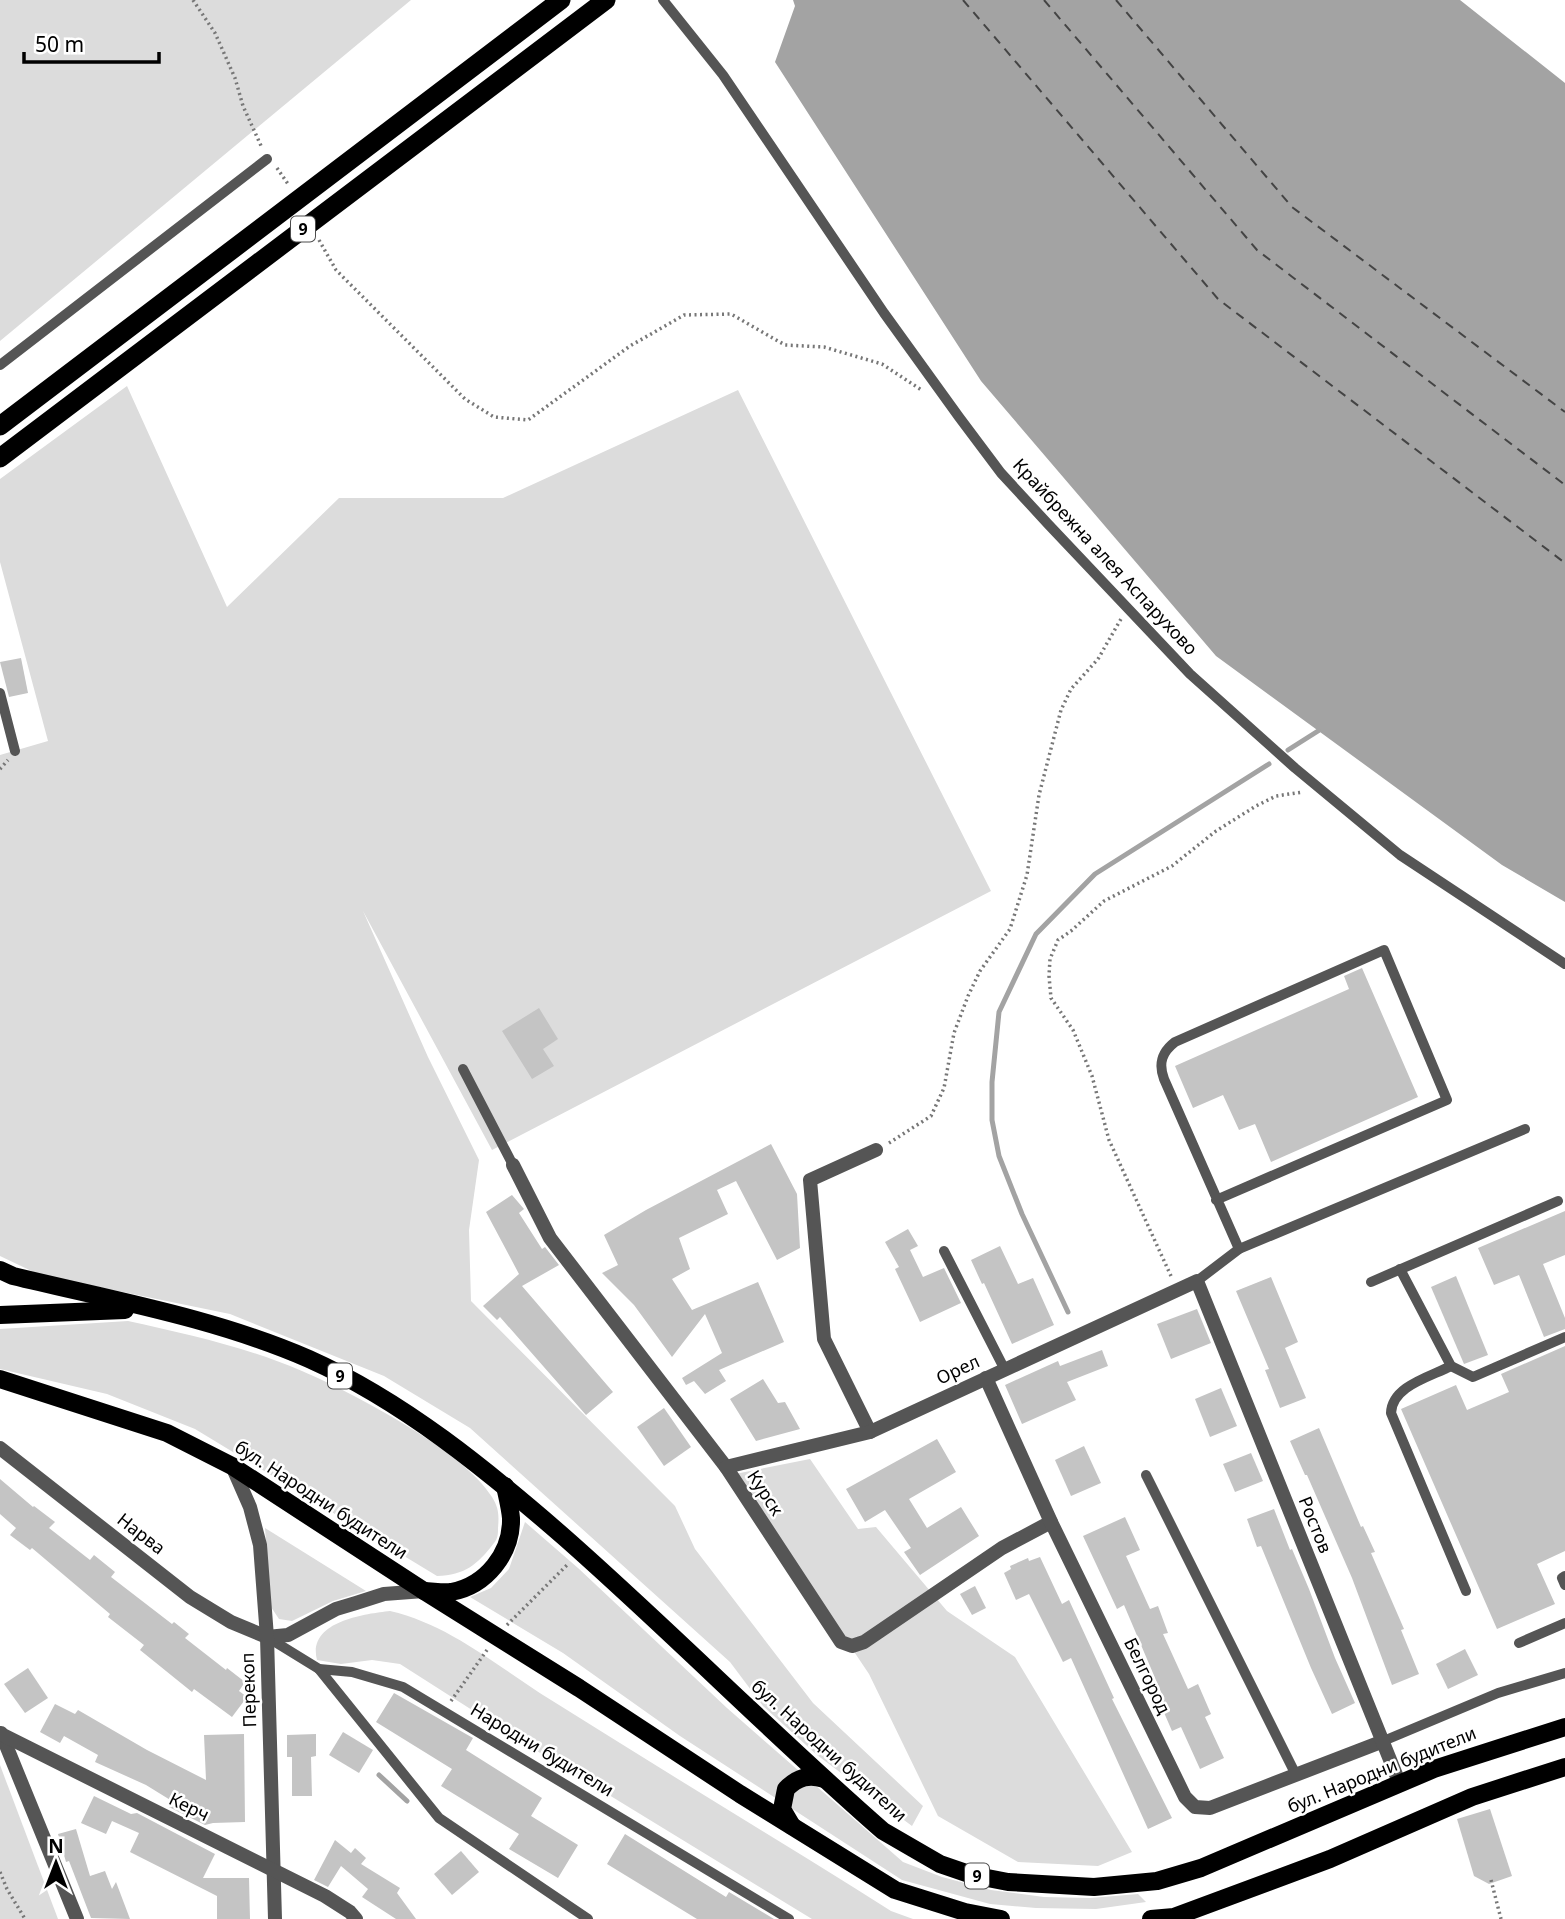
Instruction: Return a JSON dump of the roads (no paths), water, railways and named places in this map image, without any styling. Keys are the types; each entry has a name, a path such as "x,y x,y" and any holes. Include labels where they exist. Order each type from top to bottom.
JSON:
{"highway":[{"name":"9","path":"0,426 561,0"},
{"name":"9","path":"0,458 606,0"}],"main road":[{"name":"бул. Народни будители","path":"0,1269 13,1276 210,1324 310,1360 368,1391 439,1435 505,1486 683,1645 824,1779 883,1831 940,1864 972,1875 1008,1882 1094,1887 1157,1881 1201,1868 1399,1782 1565,1727"},
{"name":"9","path":"0,1315 153,1310"},
{"name":"бул. Народни будители","path":"0,1379 167,1433 232,1466 894,1890 965,1912 1001,1919"},
{"path":"424,1591 450,1592 472,1586 498,1563 510,1532 511,1516 505,1486"},
{"path":"1151,1919 1174,1918 1330,1859 1472,1797 1565,1767"},
{"path":"792,1826 782,1809 786,1789 801,1777 824,1779"}],"street":[{"path":"870,1432 824,1339 810,1180 876,1150"},
{"name":"Курск","path":"513,1165 550,1238 726,1467 836,1638 846,1645 864,1642 1002,1548 1051,1521"},
{"name":"Орел","path":"726,1467 870,1432 1197,1281"},
{"name":"Ростов","path":"1197,1281 1399,1782"},
{"name":"Белгород","path":"986,1378 1051,1521 1185,1797 1195,1807 1210,1808 1381,1742"},
{"name":"Нарва","path":"0,1448 190,1597 231,1622 267,1637"},
{"name":"Перекоп","path":"232,1466 250,1507 261,1555 267,1637 275,1919"},
{"path":"267,1637 288,1635 336,1609 356,1602 384,1594 424,1591"},
{"path":"1,1733 77,1919"},
{"name":"Керч","path":"1,1733 325,1896 356,1919"}],"lane":[{"name":"Крайбрежна алея Аспарухово","path":"663,0 723,75 884,313 1001,473 1190,674 1323,792 1400,855 1565,964"},
{"path":"0,365 267,159"},
{"path":"0,693 15,751"},
{"path":"1216,1200 1447,1100 1384,950 1175,1042 1163,1054 1161,1071 1164,1079 1216,1200 1239,1250"},
{"path":"463,1069 513,1165"},
{"path":"1197,1281 1239,1250 1525,1129"},
{"path":"1371,1282 1558,1201"},
{"path":"944,1251 1005,1370"},
{"path":"1400,1269 1451,1366 1473,1377 1565,1337"},
{"path":"1451,1366 1399,1393 1391,1406 1391,1413 1466,1591"},
{"path":"1146,1475 1296,1775"},
{"path":"1565,1576 1562,1578 1565,1585"},
{"path":"1519,1643 1565,1623"},
{"name":"Народни будители","path":"267,1637 319,1669 352,1671 403,1687 789,1919"},
{"path":"319,1669 439,1818 588,1919"},
{"path":"1381,1742 1498,1693 1565,1673"}],"waterway":[{"path":"1288,750 1318,731"},
{"path":"1068,1312 1022,1214 999,1156 992,1120 992,1082 999,1012 1036,934 1095,874 1269,764"},
{"path":"379,1775 407,1801"}]}
